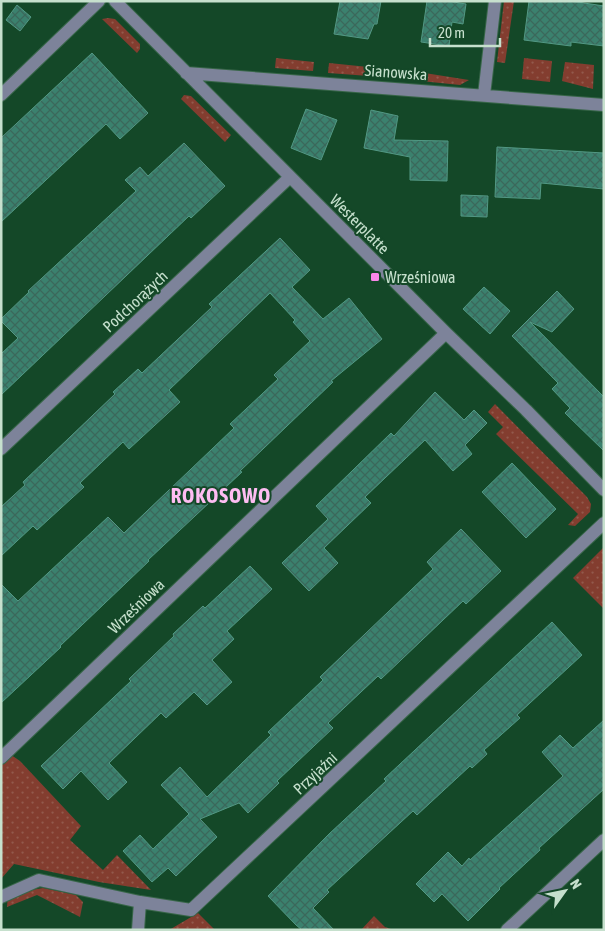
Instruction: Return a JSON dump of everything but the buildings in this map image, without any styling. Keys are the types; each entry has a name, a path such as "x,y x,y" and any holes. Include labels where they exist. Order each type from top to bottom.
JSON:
{"street":[{"path":"1,95 99,1"},
{"name":"Westerplatte","path":"115,1 604,490"},
{"path":"484,95 496,1"},
{"name":"Sianowska","path":"186,73 604,105"},
{"name":"Podchorążych","path":"1,449 290,177"},
{"name":"Wrześniowa","path":"1,758 446,333"},
{"name":"Przyjaźni","path":"1,897 39,880 140,902 191,910 604,524"},
{"path":"507,930 604,840"},
{"path":"138,930 140,902"}],"shaded area":[{"path":"504,1 514,1 505,63 497,62"},
{"path":"102,19 115,19 140,44 140,49 137,53"},
{"path":"276,58 314,62 313,71 275,68"},
{"path":"524,58 552,61 550,82 522,79"},
{"path":"565,62 594,65 593,89 562,81"},
{"path":"329,63 398,70 396,78 328,73"},
{"path":"412,71 469,80 460,85 411,80"},
{"path":"184,95 191,96 231,135 225,142 181,99"},
{"path":"495,404 587,497 591,504 590,512 575,526 568,525 578,514 496,434 503,427 488,412"},
{"path":"604,547 604,609 573,578"},
{"path":"1,748 20,761 81,826 70,840 103,870 117,855 151,890 99,882 14,864 1,879"},
{"path":"43,888 76,895 83,902 80,917 37,895 7,907 8,894"},
{"path":"198,913 215,930 169,930"},
{"path":"374,916 385,927 394,930 361,930"}],"place":[{"name":"Wrześniowa","path":"375,277"}],"district":[{"name":"ROKOSOWO","path":"221,496"}]}
